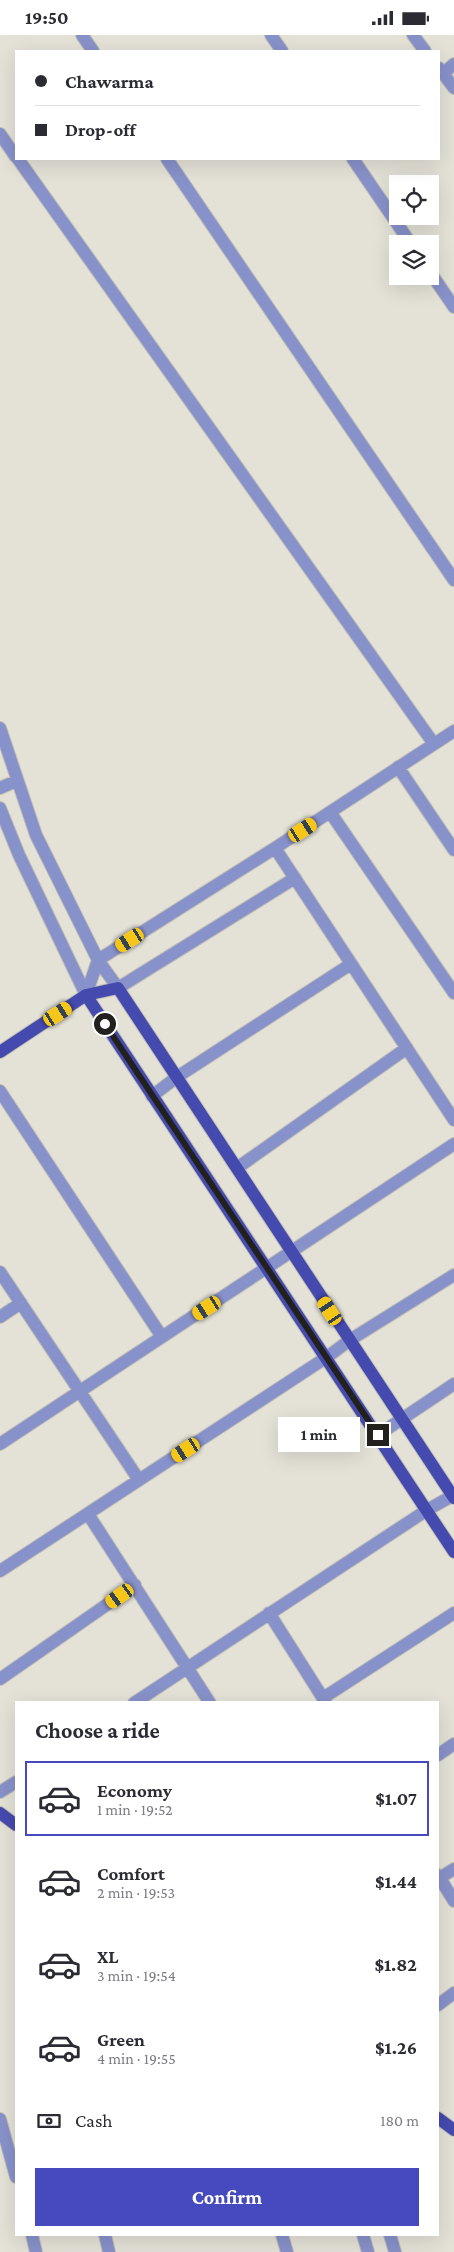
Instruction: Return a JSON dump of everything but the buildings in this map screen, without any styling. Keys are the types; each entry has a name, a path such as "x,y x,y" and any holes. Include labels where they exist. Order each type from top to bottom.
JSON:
{"main road":[{"path":"0,1052 86,995 118,988 454,1497"},
{"path":"86,995 327,1357 454,1552"},
{"path":"0,1813 15,1824"},
{"path":"439,2119 453,2128"}],"street":[{"path":"82,35 92,50"},
{"path":"272,35 281,50"},
{"path":"413,35 424,50"},
{"path":"454,64 441,71 454,88"},
{"path":"0,134 15,155"},
{"path":"18,160 434,744"},
{"path":"167,160 454,580"},
{"path":"354,160 405,235"},
{"path":"439,285 454,307"},
{"path":"0,728 16,781 36,835 98,960 118,988 295,878"},
{"path":"86,995 98,960 275,848 454,731"},
{"path":"398,767 454,850"},
{"path":"0,788 16,781"},
{"path":"0,809 19,855 86,995"},
{"path":"330,812 454,993"},
{"path":"275,848 454,1120"},
{"path":"152,1096 177,1077 351,964"},
{"path":"237,1168 407,1048"},
{"path":"0,1091 162,1337"},
{"path":"0,1444 454,1145"},
{"path":"0,1272 139,1480"},
{"path":"0,1571 327,1357 350,1340 454,1275"},
{"path":"0,1317 21,1303"},
{"path":"378,1435 454,1384"},
{"path":"137,1701 427,1510 454,1497"},
{"path":"88,1514 209,1701"},
{"path":"0,1679 135,1585"},
{"path":"270,1613 325,1700 454,1613"},
{"path":"439,1754 454,1744"},
{"path":"0,1793 15,1783"},
{"path":"439,1876 454,1869"},
{"path":"439,1878 454,1901"},
{"path":"439,2004 454,1993"},
{"path":"0,2119 15,2173"},
{"path":"32,2236 36,2252"},
{"path":"105,2236 109,2252"},
{"path":"282,2236 287,2252"},
{"path":"364,2236 368,2252"},
{"path":"390,2236 395,2252"}],"route":[{"path":"105,1024 378,1435"}]}
